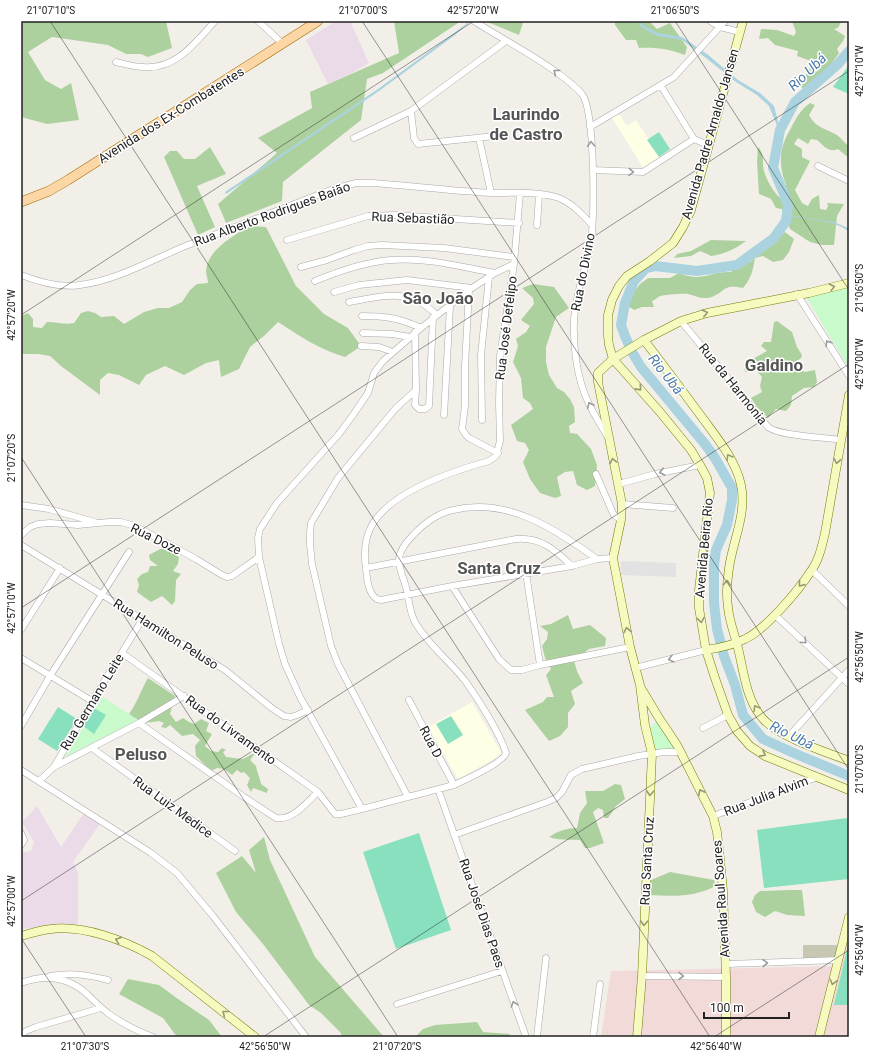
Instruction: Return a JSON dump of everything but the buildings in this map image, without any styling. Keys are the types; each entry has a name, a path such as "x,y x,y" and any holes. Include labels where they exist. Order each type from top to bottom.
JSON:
{"main road":[{"name":"Avenida dos Ex-Combatentes","path":"21,202 49,191 68,180 318,21"},
{"name":"Avenida Padre Arnaldo Jansen","path":"615,358 608,336 608,315 612,300 618,286 627,276 644,266 673,243 691,210 743,21"},
{"path":"640,685 630,647 613,558 621,520 622,504 597,375 599,371 615,358 641,342 681,321 707,313 849,283"},
{"name":"Avenida Beira Rio","path":"641,342 683,391 724,448 733,464 741,484 742,516 729,567 727,588 728,608 733,643 755,708 764,720 775,729 849,761"},
{"name":"Avenida Beira Rio","path":"615,358 691,450 707,478 710,493 699,590 699,608 710,649 715,678 728,715 737,731 750,746 765,756 818,776 849,790"},
{"path":"710,649 733,643 750,636 760,629 775,614 812,570 822,547 825,534 849,395"},
{"name":"Avenida Raul Soares","path":"640,685 681,752 713,816 717,832 726,964 726,1037"},
{"name":"Rua Santa Cruz","path":"638,1037 652,754 645,725 640,685"},
{"path":"645,725 650,720 659,718"},
{"path":"819,1037 849,917"},
{"path":"21,936 52,929 66,929 94,933 135,946 152,956 255,1037"}],"street":[{"path":"116,62 148,68 166,64 175,60 190,49 215,21"},
{"path":"258,21 283,44"},
{"path":"710,21 720,27 740,32"},
{"path":"590,127 674,77 725,21"},
{"path":"354,138 411,111 506,41 476,22"},
{"name":"Rua do Divino","path":"506,41 554,70 576,88 585,98 590,127 592,225 591,239 577,297 574,320 575,339 582,384 588,404 609,439"},
{"path":"661,86 694,139 708,145"},
{"path":"411,111 414,138 418,144 495,136"},
{"path":"479,138 491,192"},
{"path":"592,170 643,172 694,139"},
{"path":"818,166 849,181"},
{"name":"Rua Alberto Rodrigues Baião","path":"21,275 38,281 60,285 79,286 99,281 333,189 356,183 520,193 559,198 572,205 592,225"},
{"name":"Rua José Defelipo","path":"498,453 500,440 500,356 514,264 519,223 520,193"},
{"path":"538,225 540,195"},
{"name":"Rua Sebastião","path":"286,240 368,216 394,215 519,223"},
{"path":"300,267 327,260 368,246 382,245 444,248 514,257"},
{"path":"315,281 353,268 392,260 414,260 495,273"},
{"path":"514,264 495,273 471,289 435,316 393,352 374,374 368,394 339,434 290,488 260,529 258,538 259,557 285,664 292,680 362,809 454,785 499,761 505,756 506,753 496,731 472,690 465,680 435,649 415,621 411,612 408,595 398,562 402,549 416,531 437,516 452,510 471,507 491,507 508,510 545,525 561,534 597,559"},
{"path":"482,420 481,355 489,277"},
{"path":"334,292 359,285 407,280 471,289"},
{"path":"471,289 465,366 465,406 462,429 469,438 498,453 489,461 442,476 424,484 396,501 378,517 371,526 365,548 366,568 372,595 377,599 386,599 452,586 572,566 597,559 613,558"},
{"path":"797,294 849,376"},
{"path":"349,302 380,297 399,296 411,298 420,302 435,316"},
{"path":"444,415 450,306"},
{"path":"362,316 401,319 421,328"},
{"path":"416,332 415,402 416,407 419,409 425,409 429,406 435,316"},
{"name":"Rua da Harmonia","path":"681,321 772,430 782,433 841,440"},
{"path":"363,333 392,334 410,337"},
{"path":"361,346 379,347 393,352"},
{"path":"408,797 338,664 331,646 312,564 310,532 311,524 315,516 338,478 396,408 416,390"},
{"path":"618,484 700,465"},
{"path":"596,474 612,511 621,520"},
{"path":"622,504 673,508"},
{"path":"21,505 50,509 96,523"},
{"name":"Rua Doze","path":"21,535 30,527 38,524 50,523 78,525 121,522 135,526 227,577 232,576 259,557"},
{"path":"366,568 508,540 527,538 537,540 546,545 572,566"},
{"name":"Rua Hamilton Peluso","path":"21,545 225,670 273,709 284,716 290,717 308,710"},
{"path":"21,726 50,676 129,552"},
{"path":"21,630 60,568"},
{"path":"812,570 849,606"},
{"path":"526,573 540,665"},
{"path":"452,586 491,647 506,667 511,670 630,647"},
{"path":"775,614 849,684"},
{"name":"Rua Germano Leite","path":"39,781 54,767 92,701 142,620"},
{"path":"635,668 710,649"},
{"name":"Rua do Livramento","path":"122,653 318,792 335,814 362,809"},
{"path":"21,658 92,701"},
{"path":"789,736 849,670"},
{"path":"54,767 139,723 184,696"},
{"name":"Rua D","path":"409,700 454,785"},
{"path":"703,728 728,715"},
{"path":"139,723 276,818 286,817 294,813 318,792"},
{"name":"Rua Luiz Medice","path":"92,748 235,851"},
{"path":"454,835 552,800 562,792 571,775 582,769 608,762 652,754 681,752"},
{"path":"21,770 151,853 177,873 213,916 306,1037"},
{"name":"Rua Julia Alvim","path":"713,816 818,776"},
{"name":"Rua José Dias Paes","path":"438,789 526,1037"},
{"path":"21,833 24,840 21,845"},
{"path":"537,1037 546,958"},
{"path":"726,964 839,960"},
{"path":"397,1004 502,971"},
{"path":"21,982 71,973 108,980"},
{"path":"642,976 726,977"},
{"path":"45,977 62,979 74,984 86,993 101,1008 121,1022 153,1037"},
{"path":"593,1037 600,984"},
{"path":"21,1035 36,1027 101,1008"}],"shaded area":[{"path":"336,21 350,21 369,63 328,84 306,40"},
{"path":"619,114 627,126 636,120 661,158 644,169 612,118"},
{"path":"621,561 676,563 676,577 621,575"},
{"path":"472,702 502,754 458,779 428,727"},
{"path":"37,806 61,847 84,813 100,824 73,862 78,872 78,924 21,929 21,853 31,851 34,842 22,822"},
{"path":"849,935 849,1037 601,1037 611,971 841,966"},
{"path":"803,945 837,945 837,958 803,958"}],"green space":[{"path":"21,21 166,21 172,48 148,57 141,54 126,54 108,45 52,37 28,52 45,80 61,89 71,83 79,120 47,124 21,117"},
{"path":"394,21 461,21 383,73 367,79 361,120 283,182 282,201 226,223 218,204 277,153 258,138 312,108 310,92 399,53"},
{"path":"485,21 522,21 523,23 519,35"},
{"path":"615,21 649,21 657,29 670,23 687,47 685,55 662,49 639,48 636,40 626,40 615,25"},
{"path":"792,21 840,21 841,22 838,28 834,29 845,36 837,49 839,53 821,79 803,90 800,84 809,71 811,61 797,56 798,51 775,45 768,38 759,39 761,29 777,30 794,36 796,32"},
{"path":"849,65 849,94 833,87"},
{"path":"810,103 815,105 809,115 815,123 837,135 849,147 849,158 838,149 832,150 824,147 817,140 811,139 808,144 798,138 794,144 802,149 802,157 810,161 795,190 802,203 808,206 812,199 819,195 820,209 826,210 828,206 827,203 844,204 837,216 834,245 822,245 810,242 790,229 782,209 776,208 771,199 759,194 757,162 758,147 762,153 763,167 767,178 780,198 786,185 781,165 783,145 797,117"},
{"path":"659,132 670,149 659,157 647,140"},
{"path":"210,147 226,174 197,186 215,227 198,235 164,157 170,151 177,151 184,159 195,159"},
{"path":"251,226 266,227 296,286 324,314 348,328 361,346 345,357 319,347 278,322 250,347 239,369 221,377 219,360 206,363 184,375 165,366 146,375 139,385 119,375 108,373 100,380 100,395 50,356 21,354 21,316 28,313 33,319 33,327 42,328 47,322 67,324 74,323 81,313 88,311 101,317 114,316 124,324 144,312 158,308 169,308 182,302 190,290 197,284 208,283 206,271 211,256 230,238"},
{"path":"785,232 794,239 789,252 783,260 773,262 763,256 755,258 751,274 743,288 731,287 708,298 688,294 660,296 652,301 654,307 642,307 634,310 628,306 634,292 640,284 648,278 670,278 679,273 687,276 700,277 723,272 731,272 732,269 750,262"},
{"path":"711,240 746,241 730,251 721,254 711,256 700,251 691,256 674,258 677,254 691,251"},
{"path":"533,284 554,287 569,308 556,317 546,347 546,362 549,375 557,388 564,392 574,407 575,422 569,426 570,433 577,434 591,449 597,465 595,486 587,490 577,485 573,471 565,472 557,477 561,496 555,498 540,493 530,479 523,462 529,450 525,443 517,441 511,425 533,409 530,403 523,398 521,378 513,362 518,346 516,339 526,332 530,326 521,320 534,304 533,298 522,288"},
{"path":"849,288 849,368 806,297"},
{"path":"777,321 792,332 797,347 802,355 797,361 798,369 805,372 815,370 817,382 814,387 804,388 792,396 791,405 786,411 776,409 768,418 757,407 751,398 762,392 760,386 762,377 755,369 746,372 744,369 747,362 767,351 761,346 764,342 771,342 774,322"},
{"path":"162,548 179,557 178,564 173,571 181,574 176,580 175,601 172,605 162,596 151,602 137,592 139,585 137,579 142,574 148,572 150,566 158,566 150,560 149,555"},
{"path":"568,615 573,629 590,625 606,638 605,646 589,649 574,661 583,683 571,691 575,704 568,713 568,727 560,736 549,741 525,710 543,702 547,697 554,697 546,675 551,669 545,658 542,646 547,639 548,632 540,626 551,624"},
{"path":"148,678 175,696 170,714 176,722 183,718 194,724 201,719 209,723 206,731 212,734 205,746 211,751 218,752 222,748 226,750 223,752 226,757 243,759 256,752 250,760 256,766 261,784 268,789 267,793 253,788 251,792 247,785 250,778 244,772 241,773 237,770 232,775 224,769 217,768 211,771 196,756 195,746 200,740 193,734 182,736 170,725 166,728 161,727 164,723 159,721 143,722 129,714"},
{"path":"103,697 138,720 64,758"},
{"path":"58,707 77,719 57,751 38,739"},
{"path":"94,708 106,715 94,734 83,726"},
{"path":"451,716 463,735 448,744 436,724"},
{"path":"657,721 678,749 654,753 649,728"},
{"path":"615,784 621,785 625,799 616,806 608,818 604,818 603,810 598,808 593,812 604,843 590,848 585,848 580,840 549,837 563,830 577,828 580,813 587,803 585,791 603,791"},
{"path":"847,818 849,836 849,879 764,888 757,830"},
{"path":"419,833 451,930 396,949 363,852"},
{"path":"264,837 270,860 315,957 384,1037 343,1037 321,1013 309,1005 263,944 236,912 216,873 242,856 256,873 249,850"},
{"path":"670,872 714,880 716,886 699,893 675,896 648,895 651,880"},
{"path":"802,890 805,916 787,915 775,911 765,917 756,912 752,902 755,895 760,891"},
{"path":"849,941 849,1005 834,1005"},
{"path":"128,979 159,985 209,1020 222,1037 177,1037 163,1018 119,994"},
{"path":"477,1022 483,1032 510,1034 509,1037 415,1037 423,1029 435,1025"}],"water":[{"path":"468,21 471,21 455,35 379,91 226,194 225,192 378,89 465,25"},
{"path":"637,21 640,21 643,25 658,33 682,37 707,54 738,80 760,93 774,106 779,125 778,128 769,106 757,95 736,82 682,40 657,36 641,27"},
{"path":"788,215 834,222 848,228 849,232 844,228 829,222"}],"waterway":[{"name":"Rio Ubá","path":"849,51 838,64 795,102 780,130 773,168 788,206 786,221 774,238 737,265 697,271 655,266 646,268 634,281 625,303 621,325 632,352 641,367 705,444 715,458 732,488 732,500 727,525 716,550 714,565 714,603 717,629 743,715 763,739 849,776"}],"district":[{"name":"Laurindo de Castro","path":"526,124"},
{"name":"São João","path":"438,298"},
{"name":"Galdino","path":"774,365"},
{"name":"Santa Cruz","path":"499,568"},
{"name":"Peluso","path":"141,754"}]}
